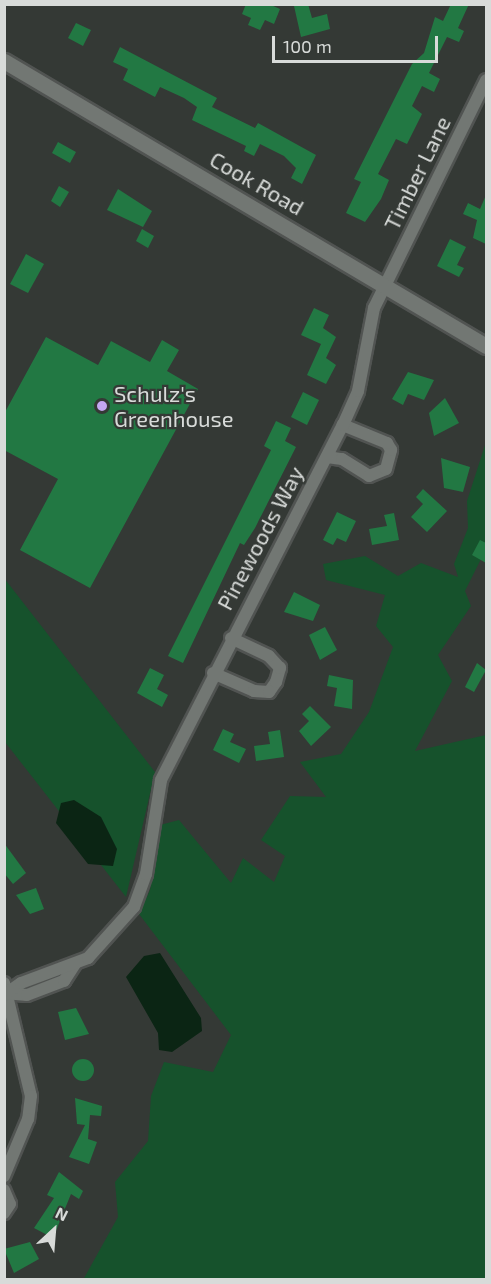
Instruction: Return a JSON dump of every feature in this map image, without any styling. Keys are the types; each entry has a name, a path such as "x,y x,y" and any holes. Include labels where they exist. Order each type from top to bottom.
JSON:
{"street":[{"name":"Cook Road","path":"4,61 486,346"},
{"name":"Timber Lane","path":"385,285 486,80"},
{"name":"Pinewoods Way","path":"5,991 75,964 107,942 134,907 146,874 161,780 213,673 343,425 358,391 374,308 385,285"},
{"name":"Pinewoods Way","path":"327,457 342,459 369,476 386,468 391,450 387,443 343,425"},
{"name":"Pinewoods Way","path":"213,673 254,691 268,692 276,682 280,668 269,656 231,638"},
{"path":"4,1176 28,1119 31,1096 5,991"},
{"path":"4,1190 10,1204 4,1213"}],"green space":[{"path":"486,442 486,549 465,591 471,606 438,655 452,681 415,751 486,735 486,1279 83,1280 118,1217 115,1182 148,1141 151,1096 164,1062 213,1072 231,1035 139,914 150,890 160,825 179,820 231,883 243,858 274,882 285,856 261,840 290,796 326,797 300,762 341,754 369,712 393,647 376,626 385,595 326,580 323,564 365,556 398,576 421,563 458,577 454,564 468,528 467,501"},
{"path":"4,578 155,772 126,897 5,742"}],"shaded area":[{"path":"74,800 101,817 117,849 113,866 88,864 56,823 61,803"},
{"path":"160,953 201,1018 202,1031 172,1052 159,1050 158,1033 126,977 144,956"}],"building":[{"path":"246,4 271,5 280,9 274,24 265,20 260,30 248,25 251,18 242,14"},
{"path":"308,4 312,18 327,14 330,29 301,37 294,6"},
{"path":"451,4 469,4 458,28 464,31 459,42 447,37 429,73 440,79 434,92 422,86 412,106 422,114 407,144 396,139 378,174 389,180 381,199 365,222 346,213 361,182 354,179 412,64 424,53 435,17 443,21"},
{"path":"76,23 91,30 83,46 68,38"},
{"path":"120,47 217,98 212,107 255,128 258,123 316,155 302,184 291,178 296,168 284,156 260,144 254,156 244,151 246,146 192,120 197,107 184,98 160,87 155,97 123,80 128,69 113,62"},
{"path":"58,142 76,152 70,163 52,153"},
{"path":"59,186 69,192 60,207 51,201"},
{"path":"118,189 152,211 143,227 107,210"},
{"path":"486,195 486,244 473,238 477,220 463,214 468,203 480,209"},
{"path":"142,229 154,236 148,248 136,241"},
{"path":"450,239 466,247 457,265 464,268 459,277 437,266"},
{"path":"26,254 44,264 28,293 10,284"},
{"path":"314,308 329,315 323,328 336,337 326,358 336,365 326,384 307,375 321,344 301,335"},
{"path":"46,337 98,365 111,341 150,362 162,340 179,350 167,371 198,389 90,588 20,550 58,479 4,450 4,414"},
{"path":"408,372 434,380 424,400 408,394 403,405 392,399"},
{"path":"303,392 319,400 307,425 291,417"},
{"path":"445,398 459,423 434,436 429,413"},
{"path":"276,421 291,428 285,441 296,447 255,528 244,545 240,543 183,663 168,656 271,450 264,446"},
{"path":"441,458 470,467 463,492 444,488"},
{"path":"423,489 447,511 427,532 411,517 423,504 416,497"},
{"path":"337,512 356,521 346,542 337,538 333,545 323,540"},
{"path":"394,513 399,540 372,545 369,529 387,526 384,515"},
{"path":"480,540 486,543 486,563 472,555"},
{"path":"294,592 320,605 313,621 284,612"},
{"path":"325,627 337,650 320,660 309,635"},
{"path":"477,663 486,670 474,692 465,687"},
{"path":"150,668 164,675 157,689 168,695 162,707 137,693"},
{"path":"329,675 353,680 352,709 334,706 337,688 327,686"},
{"path":"310,706 331,727 311,746 299,731 309,721 302,714"},
{"path":"223,729 234,734 230,742 246,749 239,763 213,750"},
{"path":"280,730 284,757 256,761 254,746 270,744 268,732"},
{"path":"4,843 26,873 13,884 4,873"},
{"path":"36,888 44,909 30,914 16,895"},
{"path":"76,1008 89,1034 65,1040 58,1012"},
{"path":"83,1059 91,1062 94,1070 91,1078 83,1081 75,1078 72,1070 75,1062"},
{"path":"75,1098 102,1106 101,1116 90,1115 88,1139 97,1142 89,1164 69,1157 85,1125 77,1124"},
{"path":"59,1172 83,1191 79,1199 71,1194 53,1238 34,1228 54,1198 47,1195"},
{"path":"30,1242 39,1259 14,1273 4,1249"}],"place":[{"name":"Schulz's Greenhouse","path":"102,406"}]}
